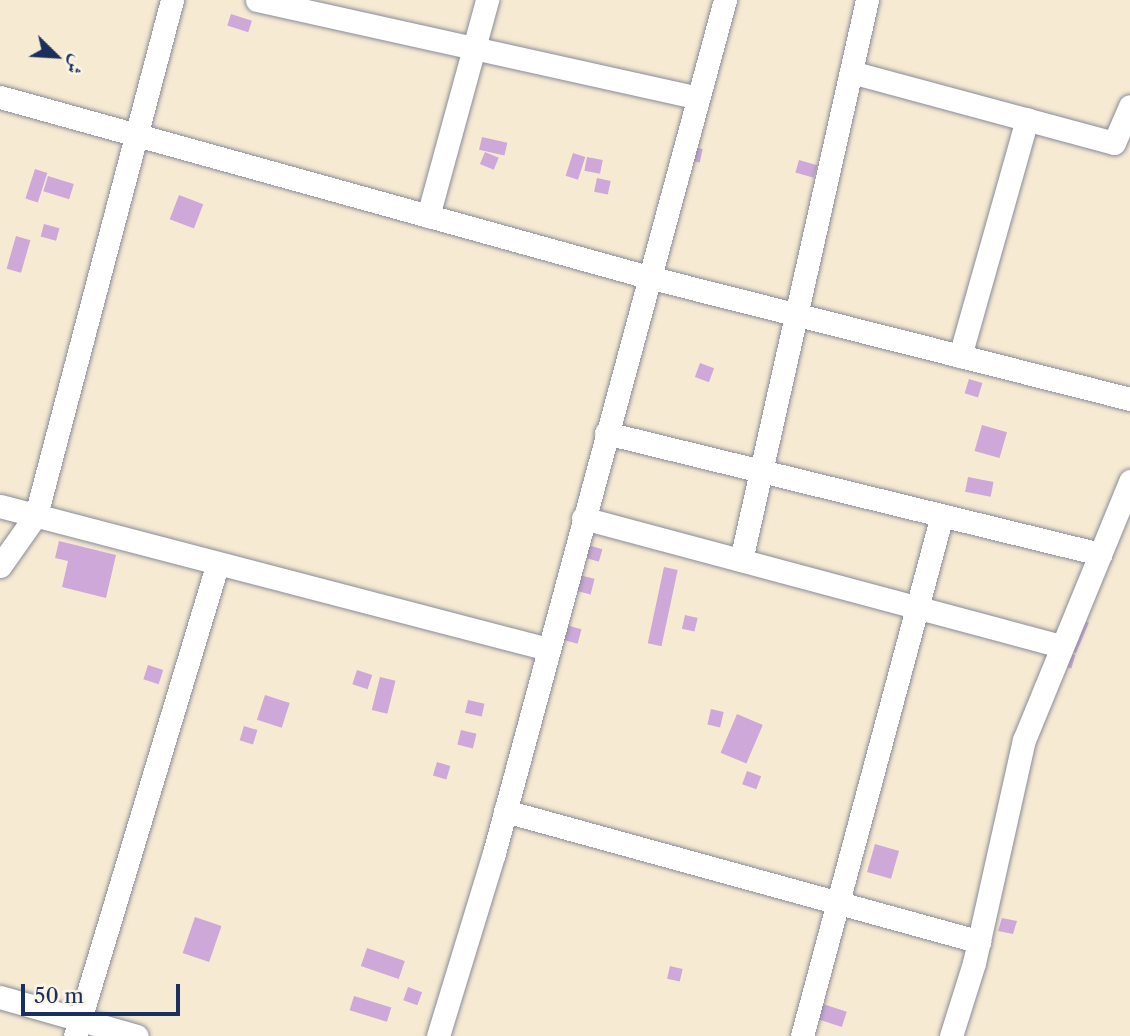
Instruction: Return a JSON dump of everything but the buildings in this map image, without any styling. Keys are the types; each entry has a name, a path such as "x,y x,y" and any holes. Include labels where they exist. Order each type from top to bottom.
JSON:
{"street":[{"path":"0,566 36,515 172,0"},
{"path":"257,0 696,97"},
{"path":"428,216 487,0"},
{"path":"438,1036 505,811 696,97 725,0"},
{"path":"741,560 867,0"},
{"path":"851,72 1114,143 1130,106"},
{"path":"0,97 648,278 1130,399"},
{"path":"960,356 1027,119"},
{"path":"606,433 1100,554"},
{"path":"951,1036 979,942 1024,740 1130,481"},
{"path":"0,506 548,649"},
{"path":"802,1036 942,515"},
{"path":"583,519 1062,646"},
{"path":"77,1028 218,563"},
{"path":"505,811 979,942"},
{"path":"0,997 77,1028 137,1036"}]}
